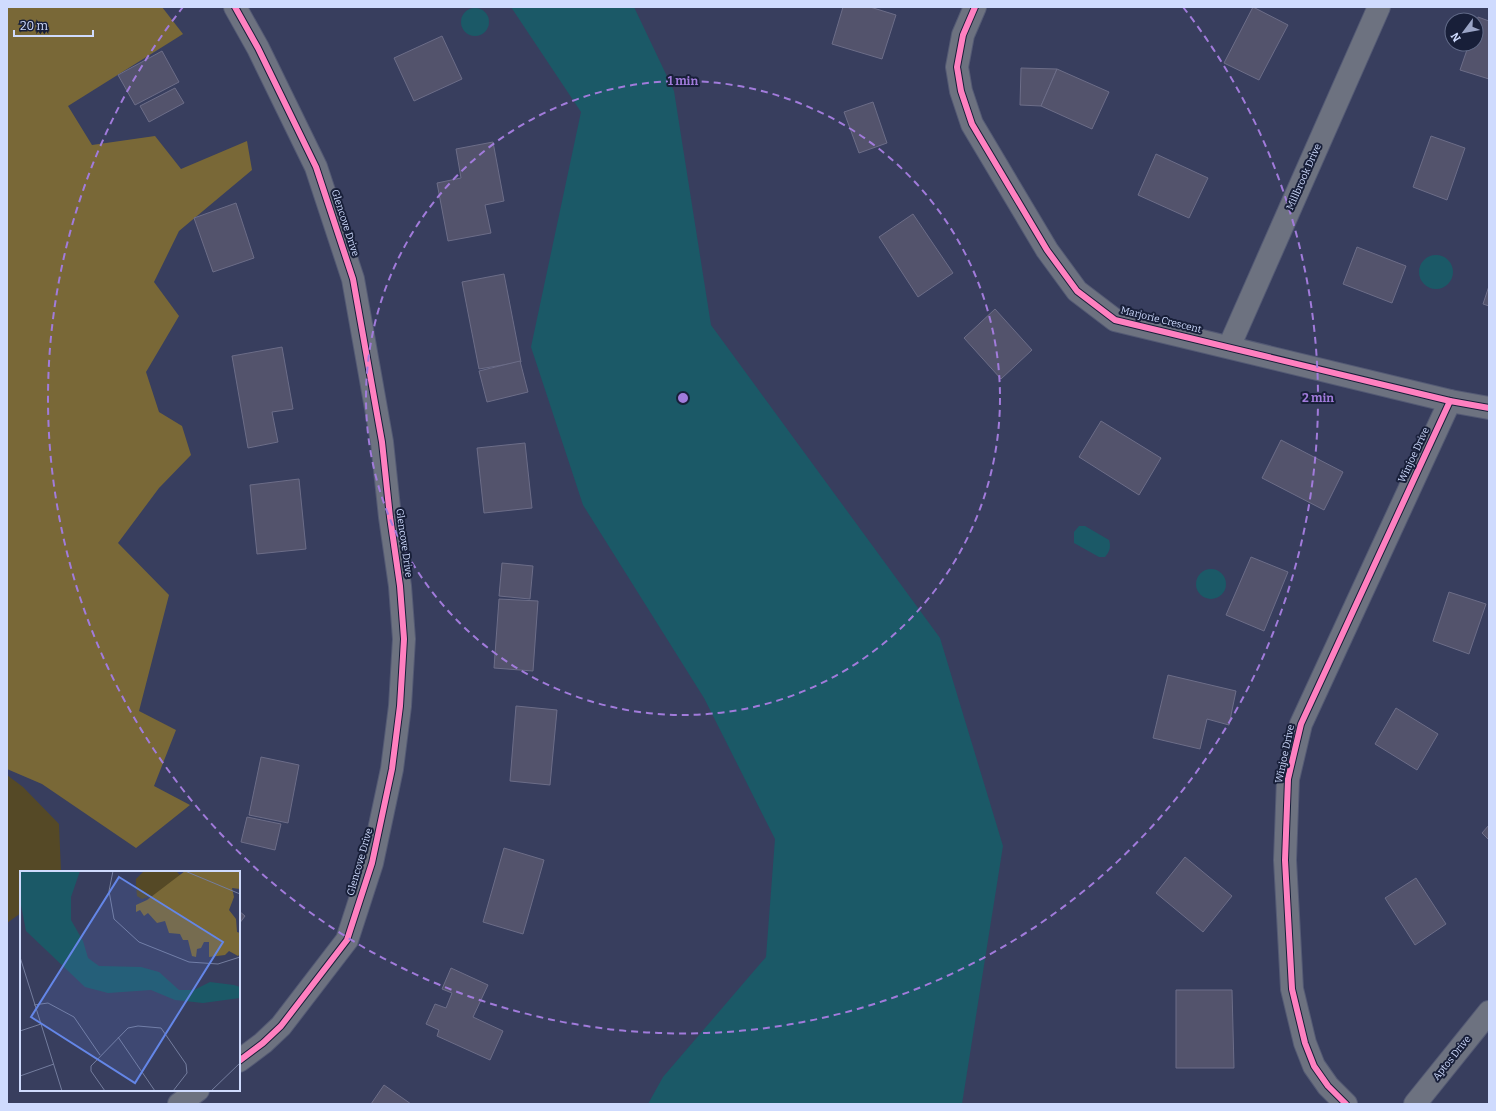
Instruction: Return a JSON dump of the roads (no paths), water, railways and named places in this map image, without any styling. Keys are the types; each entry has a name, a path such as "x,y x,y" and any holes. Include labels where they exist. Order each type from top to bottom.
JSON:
{"street":[{"name":"Glencove Drive","path":"235,7 258,48 316,167 353,279 382,442 390,517 400,586 404,639 400,706 392,769 372,862 347,940 281,1026 263,1043 240,1060"},
{"name":"Marjorie Crescent","path":"975,7 963,35 957,66 961,91 972,124 1047,250 1076,290 1115,320 1450,401 1489,408"},
{"name":"Millbrook Drive","path":"1229,348 1379,7"},
{"name":"Winjoe Drive","path":"1346,1104 1328,1086 1314,1066 1305,1043 1292,989 1285,860 1288,780 1301,724 1450,401"},
{"name":"Aptos Drive","path":"1415,1104 1489,1012"},
{"path":"179,1104 197,1091"}]}
